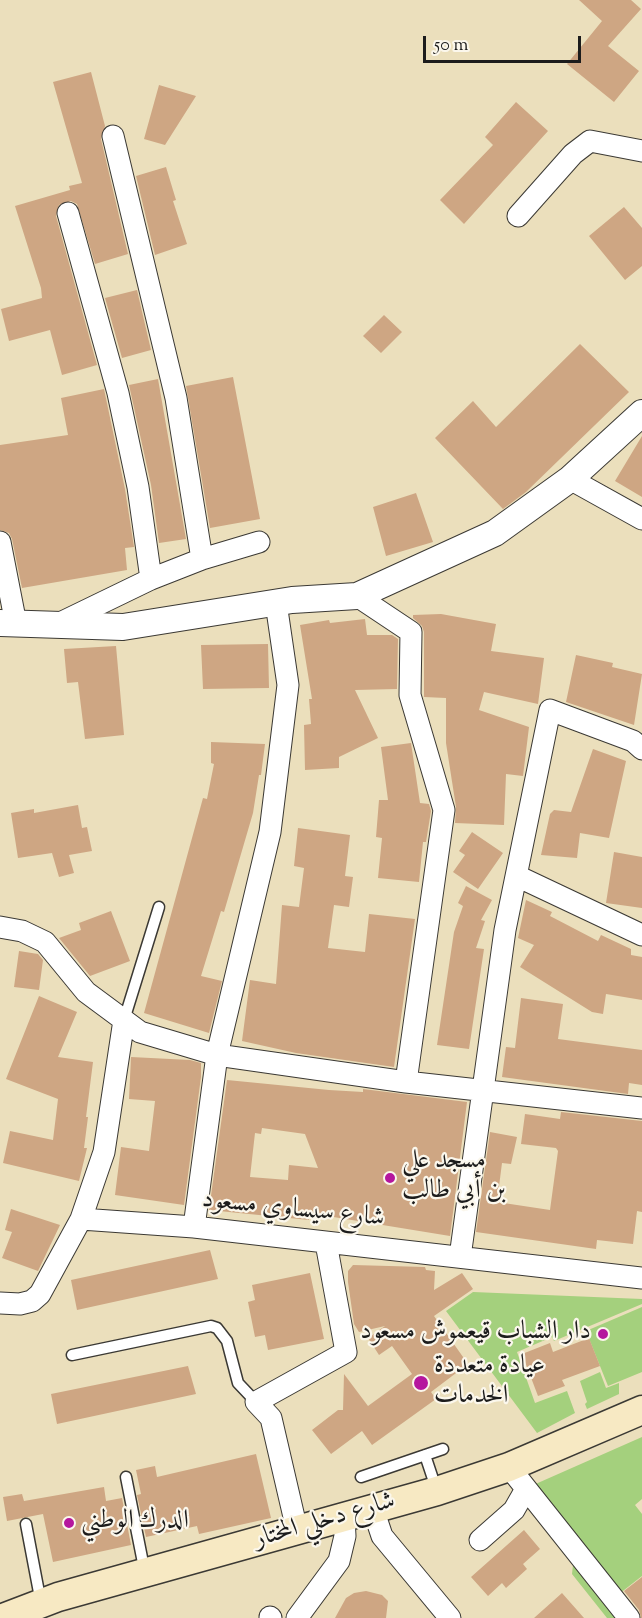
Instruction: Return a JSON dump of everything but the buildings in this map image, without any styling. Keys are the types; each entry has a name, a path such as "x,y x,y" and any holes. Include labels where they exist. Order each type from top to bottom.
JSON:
{"main road":[{"name":"شارع دخلي المختار","path":"5,1618 41,1604 145,1573 437,1491 509,1467 642,1410"}],"street":[{"path":"113,136 176,398 202,559"},
{"path":"518,216 573,154 590,141 642,151"},
{"path":"68,213 118,393 138,487 151,579"},
{"path":"0,542 6,625 123,627 276,603 357,596 495,532 570,479 642,413"},
{"path":"570,479 642,519"},
{"path":"55,625 151,579 202,559 259,542"},
{"path":"357,596 411,632 410,695 444,810 406,1082"},
{"path":"194,1227 217,1055 270,832 288,684 276,603"},
{"path":"460,1257 481,1091 505,930 550,710 633,741 642,749"},
{"path":"517,876 642,935"},
{"path":"0,927 22,931 45,942 86,992 140,1032 217,1055 406,1082 642,1108"},
{"path":"0,1303 20,1304 32,1301 40,1294 81,1219 104,1152 124,1020"},
{"name":"شارع سيساوي مسعود","path":"81,1219 194,1227 642,1278"},
{"path":"297,1530 271,1418 256,1402 346,1352 326,1242"},
{"path":"509,1467 629,1618"},
{"path":"480,1540 514,1510 526,1489"},
{"path":"374,1509 382,1536 450,1618"},
{"path":"340,1556 345,1536 344,1518"},
{"path":"297,1618 311,1602 340,1556 351,1543 364,1538 382,1536"}],"lane":[{"path":"124,1020 159,907"},
{"path":"72,1355 211,1326 217,1328 227,1341 238,1383 256,1402"},
{"path":"361,1477 443,1449"},
{"path":"425,1455 437,1491"},
{"path":"126,1477 145,1573"},
{"path":"26,1524 41,1604"}],"green space":[{"path":"473,1292 642,1299 642,1304 554,1341 552,1337 517,1352 535,1403 567,1391 575,1413 537,1433 446,1311"},
{"path":"642,1307 642,1372 608,1386 586,1331"},
{"path":"600,1372 606,1388 619,1383 619,1394 587,1409 580,1381"},
{"path":"642,1437 642,1499 635,1505 642,1514 642,1576 619,1594 531,1486"},
{"path":"574,1556 623,1618 607,1618 572,1574"}],"place":[{"name":"مسجد علي بن أبي طالب","path":"390,1178"},
{"name":"دار الشباب قيعموش مسعود","path":"603,1334"},
{"name":"عيادة متعددة الخدمات","path":"421,1383"},
{"name":"الدرك الوطني","path":"69,1523"}]}
